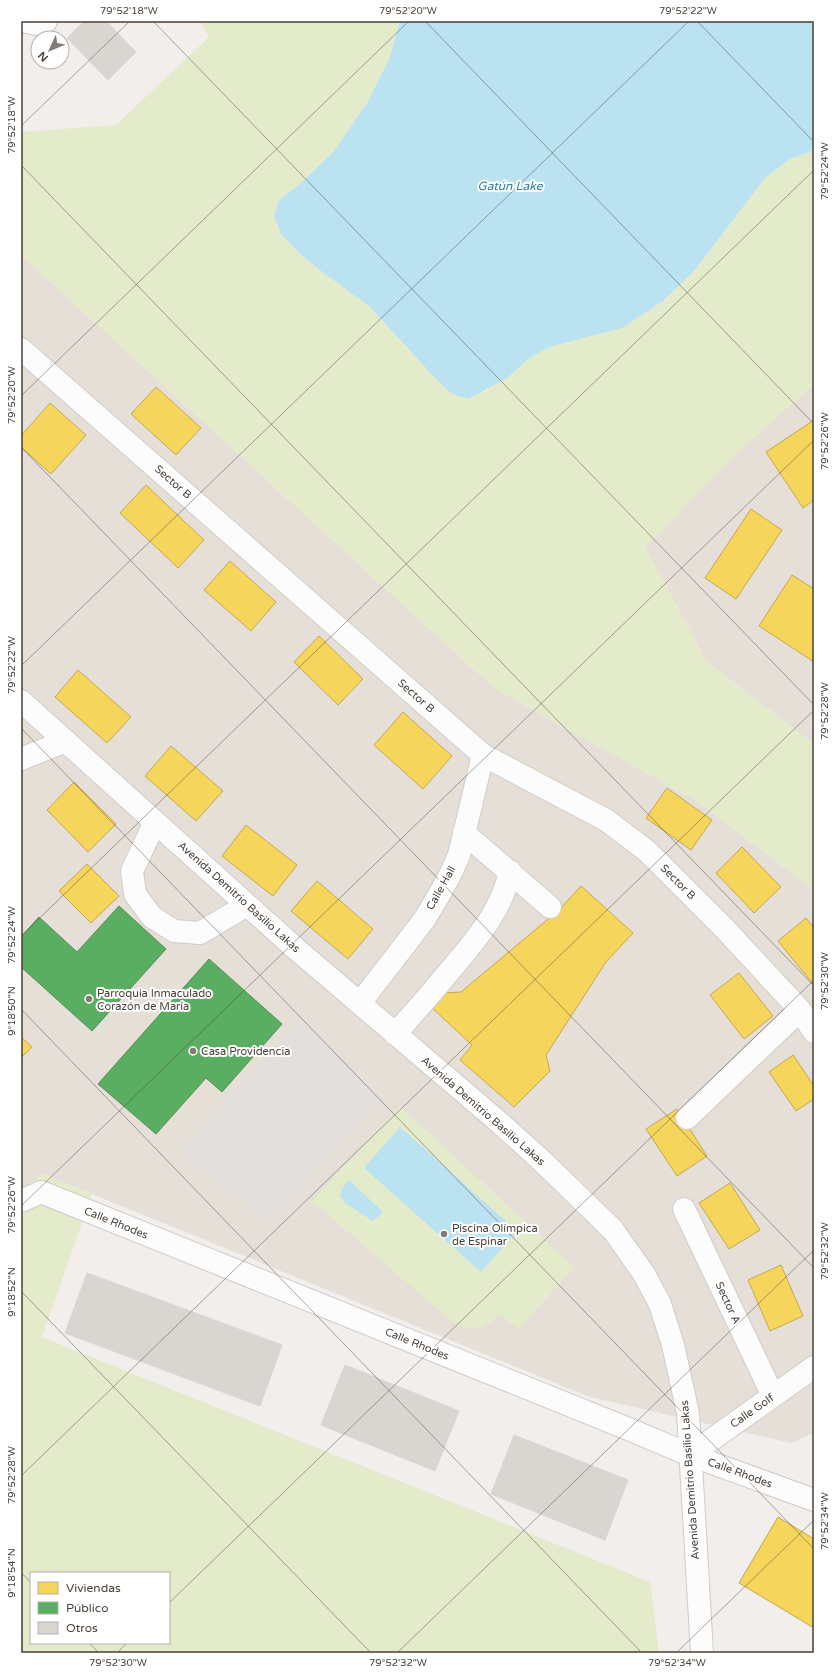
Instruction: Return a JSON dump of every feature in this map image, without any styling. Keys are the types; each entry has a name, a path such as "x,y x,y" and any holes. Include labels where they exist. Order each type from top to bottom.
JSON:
{"street":[{"path":"24,21 36,24 46,21"},
{"name":"Sector B","path":"21,348 483,755 606,820 647,851 725,929 800,1010 814,1032"},
{"name":"Avenida Demitrio Basilio Lakas","path":"21,701 247,905 536,1156 592,1209 617,1236 644,1274 660,1304 673,1345 688,1413 702,1653"},
{"path":"21,758 66,741"},
{"name":"Calle Hall","path":"360,1003 424,920 439,895 459,855 483,755"},
{"path":"155,822 132,870 135,894 152,917 174,931 200,933 247,905"},
{"path":"464,833 550,907"},
{"path":"395,1034 421,1006 486,928 507,888 510,871"},
{"path":"688,1118 800,1010"},
{"name":"Calle Rhodes","path":"21,1201 41,1192 690,1455 814,1500"},
{"name":"Sector A","path":"684,1209 773,1396"},
{"name":"Calle Golf","path":"690,1455 814,1367"}],"shaded area":[{"path":"21,255 494,688 695,800 814,890 814,1433 791,1443 590,1397 43,1174 21,1191"},
{"path":"814,384 814,744 706,661 645,547 741,449"},
{"path":"302,1021 382,1097 269,1221 180,1152"}],"green space":[{"path":"200,21 399,21 390,57 367,103 334,151 300,184 279,200 281,234 301,255 370,307 436,379 452,394 484,392 506,379 528,359 549,347 622,328 663,301 695,270 765,178 790,159 814,150 814,384 741,449 645,547 706,661 814,744 814,890 695,800 494,688 21,255 21,132 116,125 209,37"},
{"name":"Piscina Olímpica de Espinar","path":"400,1106 574,1267 519,1329 499,1314 484,1326 479,1328 474,1329 455,1324 312,1201"},
{"path":"43,1174 92,1194 42,1337 650,1582 659,1653 21,1653 21,1191"}],"water":[{"name":"Gatún Lake","path":"399,21 814,21 814,150 790,159 765,178 695,270 663,301 622,328 549,347 528,359 506,379 468,399 452,394 436,379 370,307 301,255 281,234 274,216 279,200 300,184 334,151 367,103 390,57"},
{"path":"400,1127 517,1231 481,1272 364,1168"},
{"path":"349,1180 383,1212 373,1221 345,1203 340,1196 342,1188"}],"building: Viviendas":[{"path":"156,387 201,428 176,455 131,414"},
{"path":"50,403 86,435 51,474 21,447 21,436"},
{"path":"814,420 814,500 803,508 766,452"},
{"path":"146,485 204,540 178,568 120,513"},
{"path":"751,509 782,530 736,599 705,578"},
{"path":"230,561 276,602 251,631 204,590"},
{"path":"792,575 814,589 814,662 759,626"},
{"path":"319,636 363,679 338,705 294,662"},
{"path":"78,670 131,717 107,743 55,697"},
{"path":"403,712 452,756 423,789 374,745"},
{"path":"171,746 223,791 196,821 145,776"},
{"path":"74,782 116,824 88,852 47,810"},
{"path":"667,788 712,820 691,850 646,818"},
{"path":"246,825 297,865 273,896 222,856"},
{"path":"742,847 781,887 754,913 716,873"},
{"path":"87,864 119,896 91,923 59,891"},
{"path":"317,881 373,929 348,959 291,911"},
{"path":"581,886 633,933 606,962 546,1055 550,1071 514,1107 460,1060 472,1045 430,1006 440,993 461,992 560,909"},
{"path":"806,918 814,928 813,984 778,941"},
{"path":"739,973 773,1016 744,1039 710,995"},
{"path":"21,1037 32,1047 21,1058"},
{"path":"793,1055 814,1086 814,1099 796,1111 769,1072"},
{"path":"677,1109 707,1156 677,1176 646,1129"},
{"path":"730,1183 760,1230 729,1249 699,1203"},
{"path":"781,1265 803,1316 770,1331 748,1280"},
{"path":"778,1517 814,1539 814,1628 739,1583"}],"building: Público":[{"name":"Parroquia Inmaculado Corazón de María","path":"119,906 166,949 92,1031 21,967 21,937 39,917 77,952"},
{"name":"Casa Providencia","path":"209,959 282,1024 222,1092 206,1078 156,1134 98,1084"}],"building: Otros":[{"path":"84,21 106,21 136,52 108,80 70,41 70,35"},
{"path":"87,1273 282,1345 260,1406 65,1333"},
{"path":"345,1365 459,1411 435,1471 321,1425"},
{"path":"514,1435 628,1480 605,1540 491,1494"}],"place":[{"name":"Parroquia Inmaculado Corazón de María","path":"89,999"},
{"name":"Casa Providencia","path":"193,1051"},
{"name":"Piscina Olímpica de Espinar","path":"444,1234"}]}
